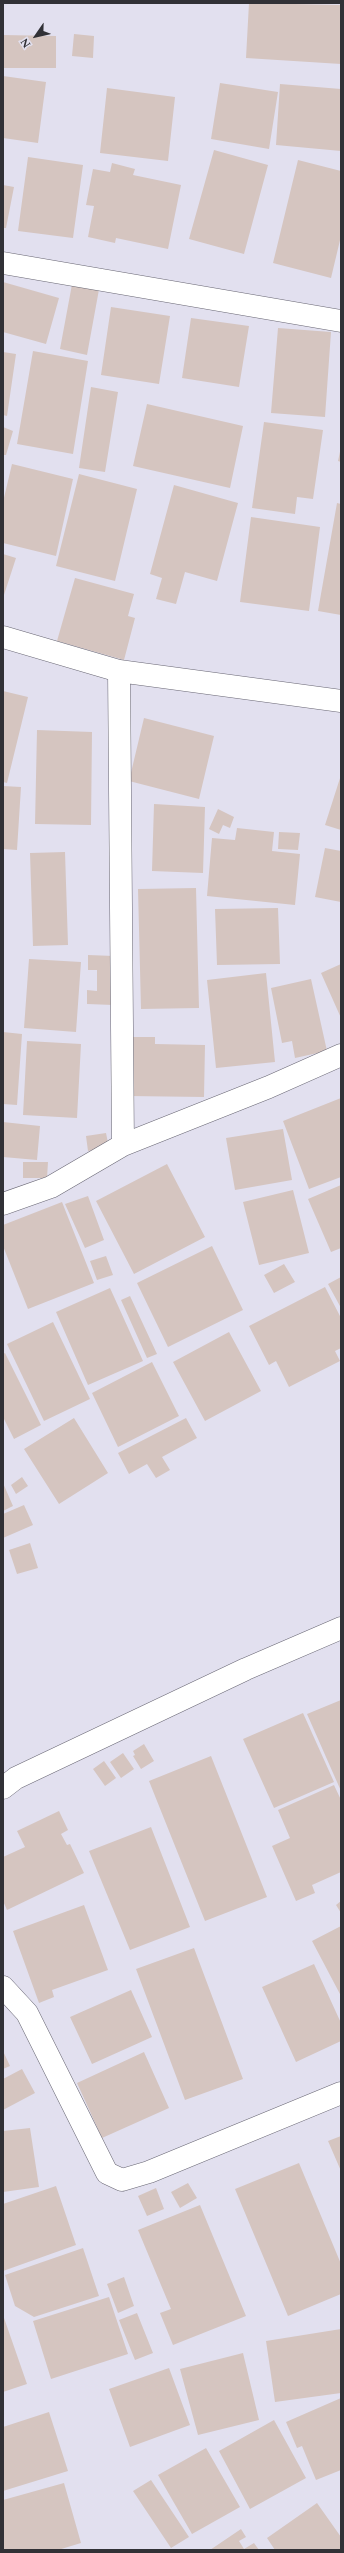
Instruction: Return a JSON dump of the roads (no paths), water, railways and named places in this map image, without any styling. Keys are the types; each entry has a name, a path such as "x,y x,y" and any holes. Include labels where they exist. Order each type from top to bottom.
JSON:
{"street":[{"path":"3,263 341,321"},
{"path":"3,637 119,671 341,701"},
{"path":"119,671 123,1145"},
{"path":"3,1204 51,1187 123,1145 269,1087 341,1055"},
{"path":"3,1788 16,1778 246,1669 341,1628"},
{"path":"3,1987 27,2013 107,2174 122,2180 149,2172 341,2093"}]}
